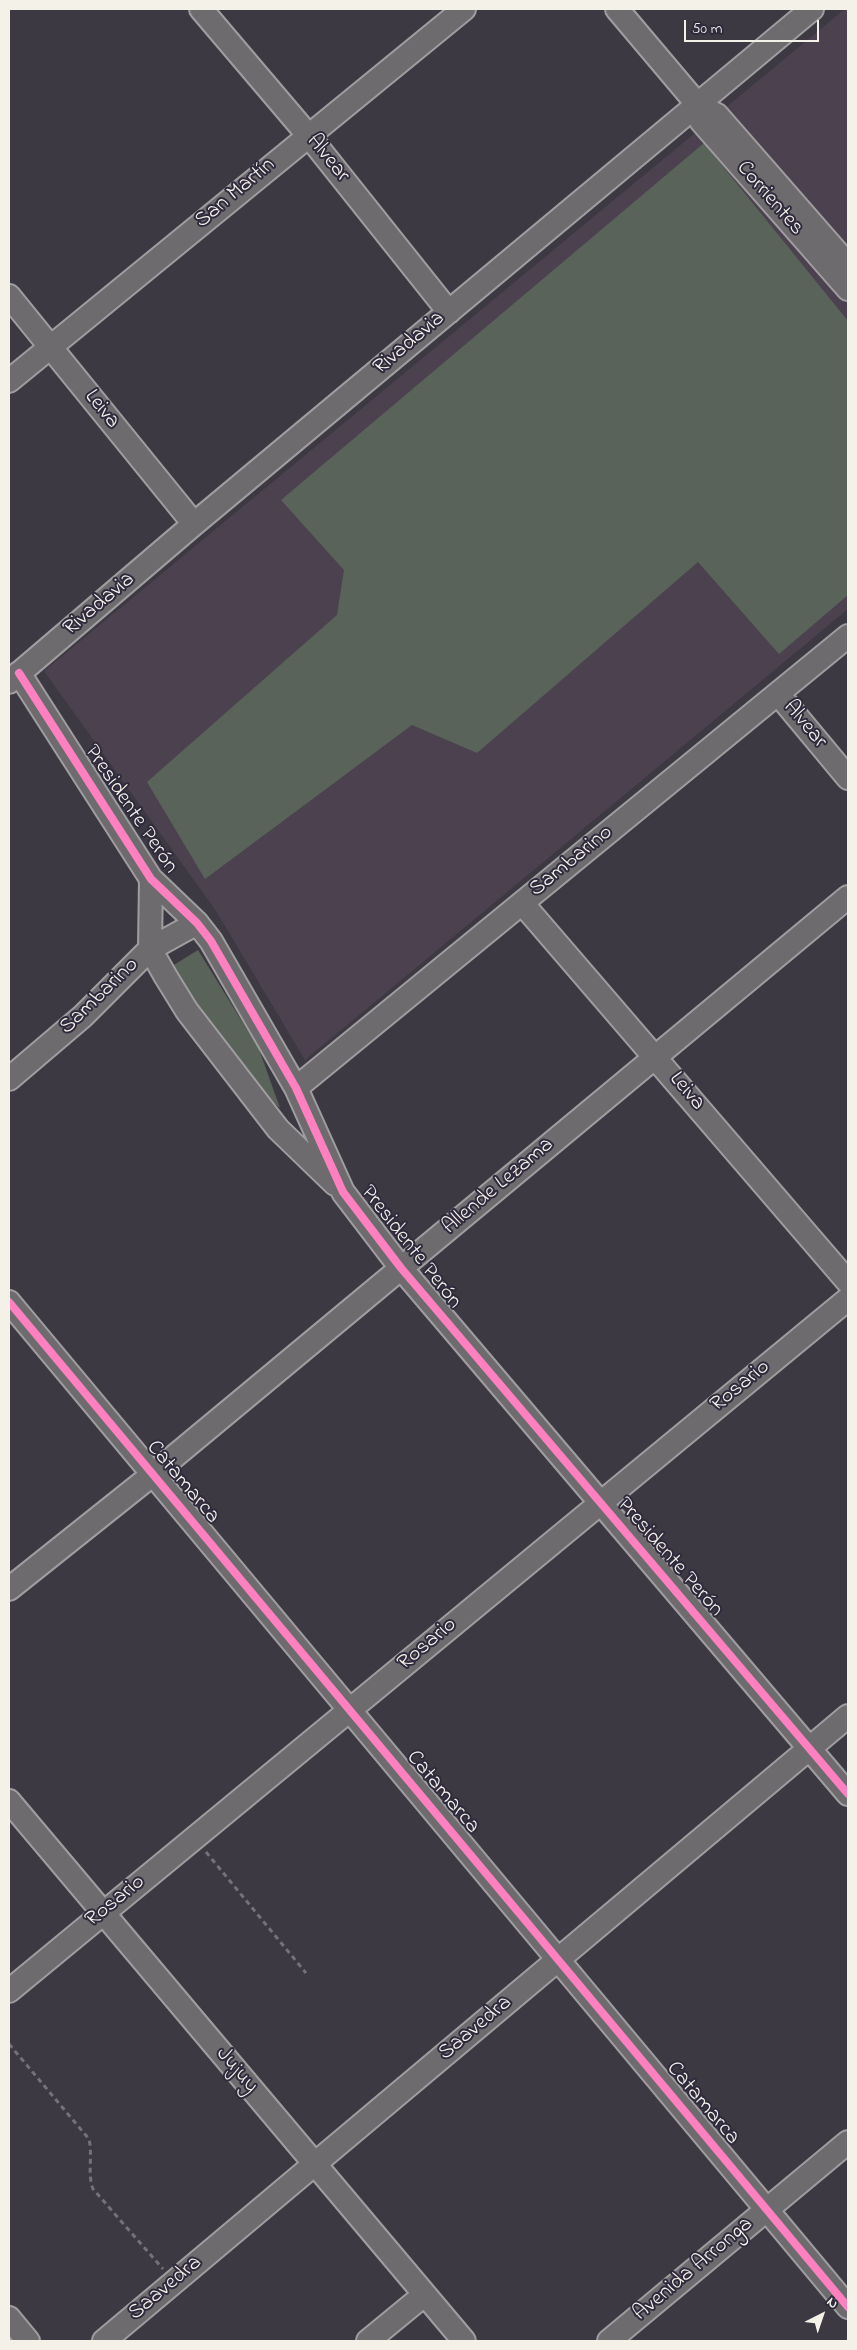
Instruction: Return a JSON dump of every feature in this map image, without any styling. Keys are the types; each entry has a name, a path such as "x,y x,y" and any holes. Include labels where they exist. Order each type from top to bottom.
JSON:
{"street":[{"name":"Alvear","path":"201,9 308,135 449,312"},
{"name":"San Martín","path":"9,381 464,9"},
{"name":"Corrientes","path":"617,9 698,105 717,115 848,264"},
{"name":"Rivadavia","path":"14,678 194,524 812,9"},
{"name":"Corrientes","path":"698,105 701,121 848,289"},
{"name":"Leiva","path":"9,296 194,524"},
{"name":"Sambarino","path":"296,1088 779,695 848,636"},
{"name":"Presidente Perón","path":"14,678 151,879 197,923 211,941 296,1088 343,1192 401,1268 599,1504 848,1794"},
{"name":"Alvear","path":"779,695 848,778"},
{"path":"151,879 150,949 187,1011 278,1129 343,1192"},
{"name":"Allende Lezama","path":"9,1589 152,1475 848,897"},
{"name":"Leiva","path":"522,903 848,1282"},
{"name":"Sambarino","path":"9,1079 84,1016 150,949 197,923"},
{"name":"Rosario","path":"9,1990 848,1300"},
{"name":"Catamarca","path":"9,1302 848,2307"},
{"name":"Saavedra","path":"104,2341 848,1716"},
{"name":"Jujuy","path":"9,1801 464,2341"},
{"name":"Avenida Arronga","path":"609,2341 848,2142"},
{"path":"368,2341 424,2294"},
{"path":"9,2318 28,2341"}],"path":[{"path":"195,1838 306,1973"},
{"path":"9,2044 89,2139 92,2154 89,2178 93,2189 174,2282"}],"shaded area":[{"path":"845,9 848,9 848,609 305,1060 216,911 44,671"},
{"path":"704,143 848,321 848,595 779,654 698,562 477,753 412,725 205,879 147,782 337,615 344,570 281,500"},
{"path":"198,950 259,1049 280,1108 248,1079 169,968"}],"cycle path":[{"path":"19,673 151,879 197,923 211,941 296,1088 343,1192 401,1268 848,1794"},
{"path":"9,1302 848,2307"}]}
